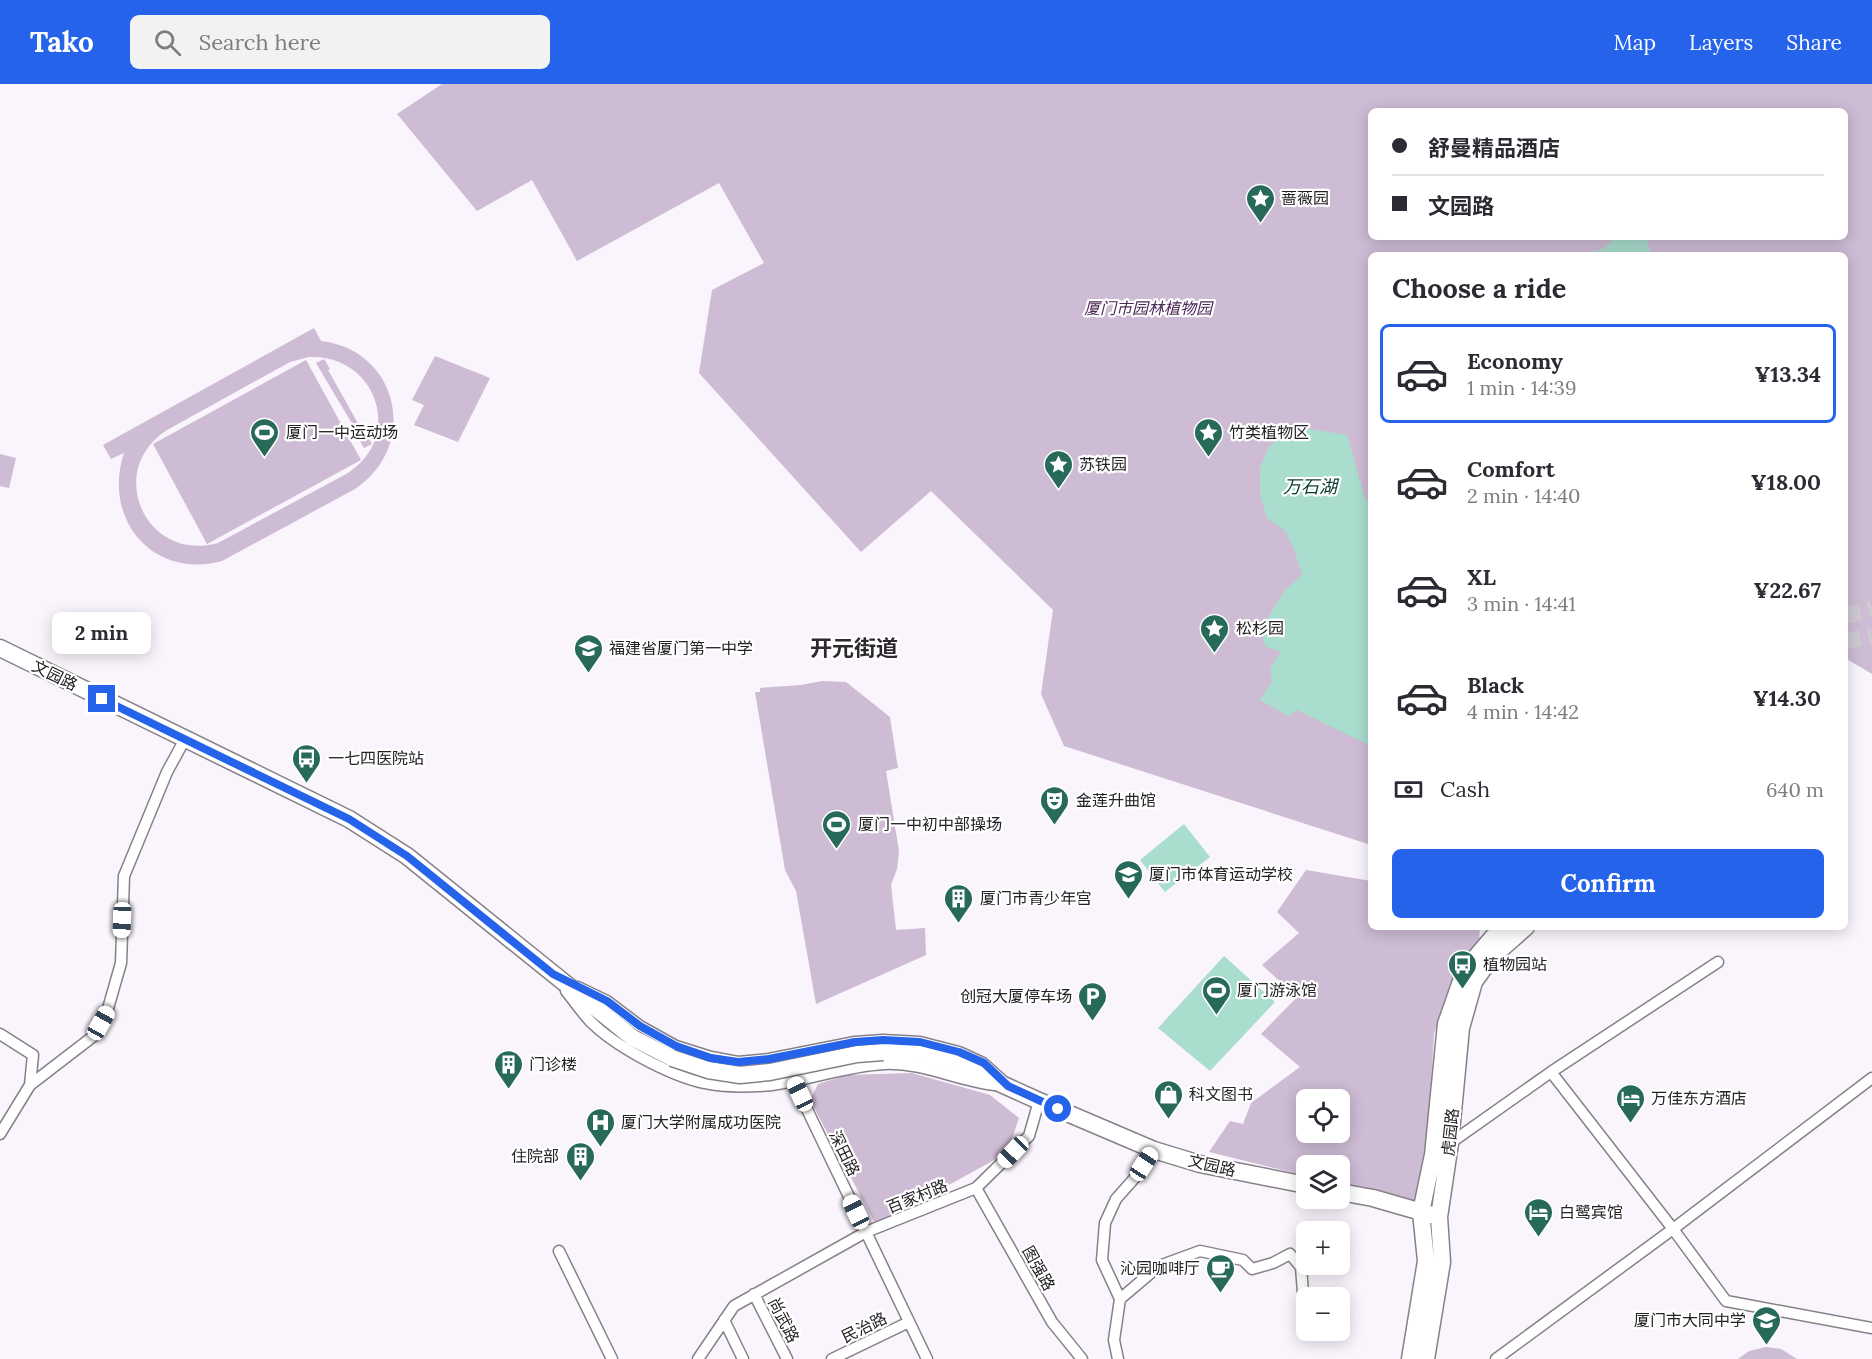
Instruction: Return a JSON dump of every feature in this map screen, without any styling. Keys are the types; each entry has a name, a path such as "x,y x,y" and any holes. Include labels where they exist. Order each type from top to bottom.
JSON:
{"main road":[{"name":"文园路","path":"0,648 359,825 407,856 633,1038 672,1058 708,1070 740,1075 770,1072 857,1054 883,1052 919,1054 957,1064 1154,1150 1200,1164 1296,1183"},
{"name":"虎园路","path":"1410,1359 1426,1261 1421,1212 1433,1155 1446,1024 1465,970 1493,937 1503,930"},
{"name":"虎园路","path":"1426,1359 1442,1262 1439,1217 1450,1143 1461,1028 1474,982 1491,958 1523,930"},
{"path":"1350,1194 1439,1217"}],"street":[{"path":"0,1134 30,1085 95,1035 108,1012 121,963 124,876 167,771 184,739"},
{"path":"1433,1155 1551,1072 1718,962"},
{"path":"553,974 607,1001 640,1026 676,1046 711,1058 738,1062 782,1057 855,1042 883,1040 920,1042 959,1052 984,1063 1008,1086"},
{"path":"553,974 590,1021 625,1048 666,1070 703,1082 738,1087 773,1084 862,1066 885,1064 917,1066 951,1074 974,1083 1008,1086"},
{"path":"0,1034 33,1055 30,1085"},
{"name":"深田路","path":"782,1057 927,1359"},
{"path":"1551,1072 1726,1301 1872,1328"},
{"path":"1496,1359 1673,1229 1872,1078"},
{"name":"百家村路","path":"698,1359 734,1306 866,1232 976,1188 1029,1136 1039,1101"},
{"path":"1118,1359 1114,1340 1119,1299 1102,1260 1105,1223 1116,1199 1139,1173 1154,1150"},
{"name":"图强路","path":"976,1188 1052,1322 1082,1359"},
{"path":"559,1251 612,1359"},
{"path":"1119,1299 1159,1266 1200,1251 1243,1260 1252,1269 1273,1263 1290,1254 1301,1267 1303,1287"},
{"name":"尚武路","path":"754,1294 787,1359"},
{"path":"724,1320 743,1359"},
{"name":"民治路","path":"832,1359 909,1322"}],"green space":[{"name":"厦门市园林植物园","path":"442,84 1872,84 1872,674 1848,660 1848,252 1368,252 1368,844 1064,746 1041,694 1053,610 931,491 861,552 699,373 712,290 764,263 719,183 577,261 532,180 477,211 397,114"},
{"path":"314,328 321,341 348,348 368,362 383,380 392,402 393,426 388,449 375,471 355,489 222,561 197,565 174,561 155,553 139,539 127,521 120,500 119,477 124,453 111,459 103,445","holes":["309,357 332,360 351,369 366,383 375,400 378,419 375,439 365,457 348,473 218,543 193,546 171,540 154,527 142,509 136,489 138,468 148,447 167,430 290,362"]},
{"path":"435,356 490,378 458,442 414,425 424,405 412,400"},
{"path":"324,359 364,434 372,444 364,448 358,438 360,437 316,363"},
{"path":"306,360 361,460 207,544 153,444"},
{"path":"0,454 16,458 9,488 0,486"},
{"name":"厦门一中初中部操场","path":"822,681 846,682 890,717 898,768 886,771 899,851 897,869 891,885 896,930 925,928 926,955 816,1004 796,891 785,870 755,692 760,692 760,688"},
{"path":"1306,870 1368,880 1368,930 1480,930 1479,943 1450,988 1434,1034 1424,1206 1350,1188 1350,1155 1296,1155 1296,1174 1209,1152 1230,1121 1243,1124 1251,1103 1300,1067 1261,1034 1297,997 1262,965 1299,933 1277,912"},
{"path":"912,1073 990,1095 1019,1118 1007,1153 876,1225 810,1100 818,1084 847,1075"},
{"path":"1766,1347 1781,1349 1797,1359 1738,1359 1749,1351"}],"water":[{"path":"1612,240 1647,240 1650,252 1592,252 1605,248"},
{"name":"万石湖","path":"1293,426 1347,435 1365,499 1368,502 1368,745 1297,710 1288,716 1260,700 1272,681 1270,668 1281,652 1265,646 1261,629 1285,590 1302,575 1286,532 1267,518 1260,494 1260,468 1269,447"},
{"path":"1184,824 1210,857 1165,892 1140,860"},
{"name":"厦门游泳馆","path":"1224,956 1275,1002 1210,1071 1158,1028"}],"tunnel":[{"path":"1848,615 1872,609"},
{"path":"1848,640 1872,636"}],"place":[{"name":"蔷薇园","path":"1260,224"},
{"name":"厦门一中运动场","path":"265,458"},
{"name":"竹类植物区","path":"1208,458"},
{"name":"苏铁园","path":"1058,490"},
{"name":"松杉园","path":"1215,654"},
{"name":"福建省厦门第一中学","path":"588,674"},
{"name":"一七四医院站","path":"307,784"},
{"name":"金莲升曲馆","path":"1055,826"},
{"name":"厦门一中初中部操场","path":"837,850"},
{"name":"厦门市体育运动学校","path":"1128,900"},
{"name":"厦门市青少年宫","path":"959,924"},
{"name":"植物园站","path":"1462,990"},
{"name":"厦门游泳馆","path":"1216,1016"},
{"name":"创冠大厦停车场","path":"1093,1022"},
{"name":"门诊楼","path":"508,1090"},
{"name":"科文图书","path":"1168,1120"},
{"name":"万佳东方酒店","path":"1630,1124"},
{"name":"厦门大学附属成功医院","path":"600,1148"},
{"name":"住院部","path":"580,1182"},
{"name":"白鹭宾馆","path":"1538,1238"},
{"name":"沁园咖啡厅","path":"1221,1294"},
{"name":"厦门市大同中学","path":"1767,1346"}],"district":[{"name":"开元街道","path":"854,648"}],"route":[{"path":"102,699 349,819 407,856 553,974 607,1001 640,1026 676,1046 711,1058 738,1062 769,1059 855,1042 883,1040 920,1042 959,1052 984,1063 1008,1086 1058,1109"}]}
